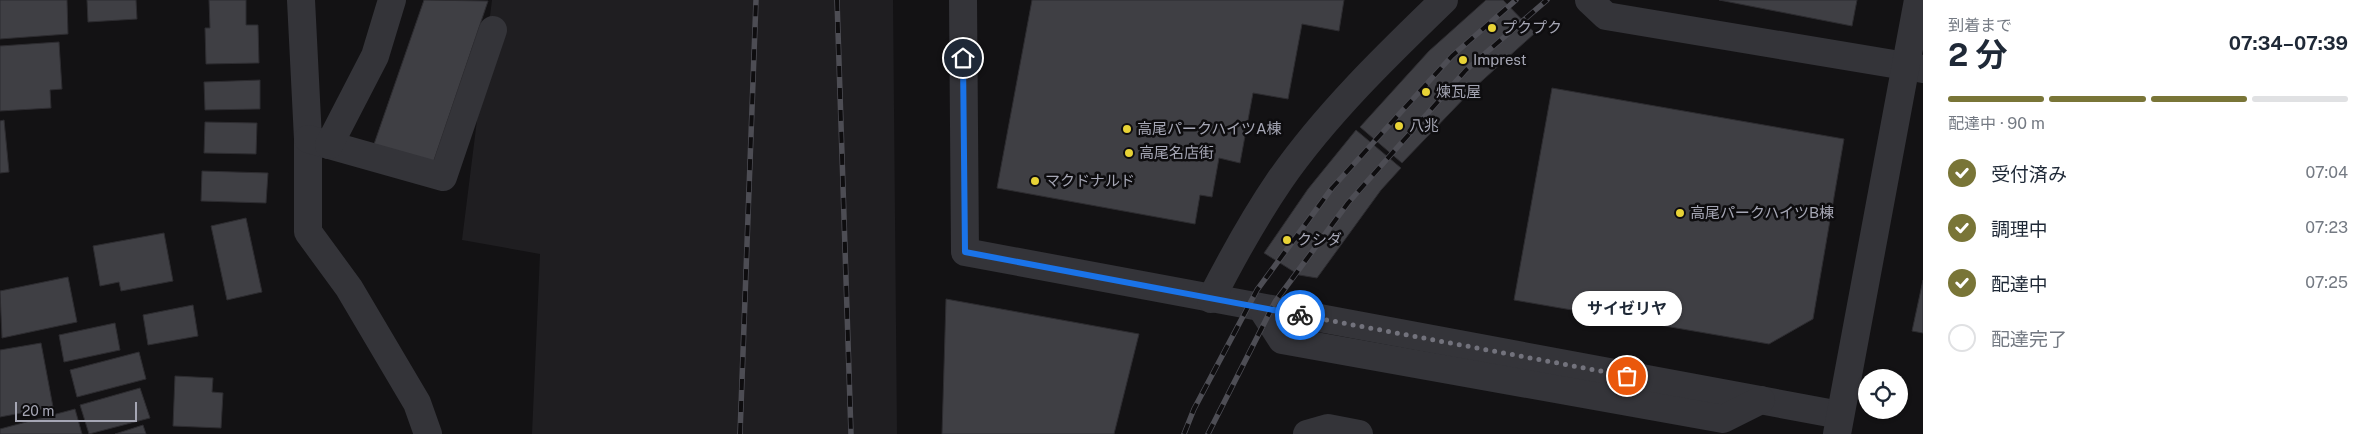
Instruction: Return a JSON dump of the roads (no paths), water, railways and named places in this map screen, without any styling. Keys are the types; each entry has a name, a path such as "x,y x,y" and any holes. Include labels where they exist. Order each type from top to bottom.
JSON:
{"street":[{"path":"301,0 319,142 308,232 349,288 417,403 428,434"},
{"path":"319,142 375,56 392,0"},
{"path":"962,0 965,252 1262,309 1761,400 1838,425 1914,67 1918,0"},
{"path":"1211,299 1236,251 1280,180 1326,123 1385,56 1444,0"},
{"path":"1589,0 1606,16 1914,67"},
{"path":"319,142 443,177 493,30"},
{"path":"1307,434 1328,428 1359,434"}],"railway":[{"path":"740,434 756,0"},
{"path":"837,0 851,434"},
{"path":"1184,434 1194,409 1257,290 1332,188 1452,56 1516,0"},
{"path":"1208,434 1275,302 1348,203 1466,70 1547,0"}],"place":[{"name":"プクプク","path":"1492,28"},
{"name":"Imprest","path":"1463,60"},
{"name":"煉瓦屋","path":"1426,92"},
{"name":"八兆","path":"1399,126"},
{"name":"高尾パークハイツA棟","path":"1127,129"},
{"name":"高尾名店街","path":"1129,153"},
{"name":"マクドナルド","path":"1035,181"},
{"name":"高尾パークハイツB棟","path":"1680,213"},
{"name":"クシダ","path":"1287,240"},
{"name":"サイゼリヤ","path":"1627,376"}]}
